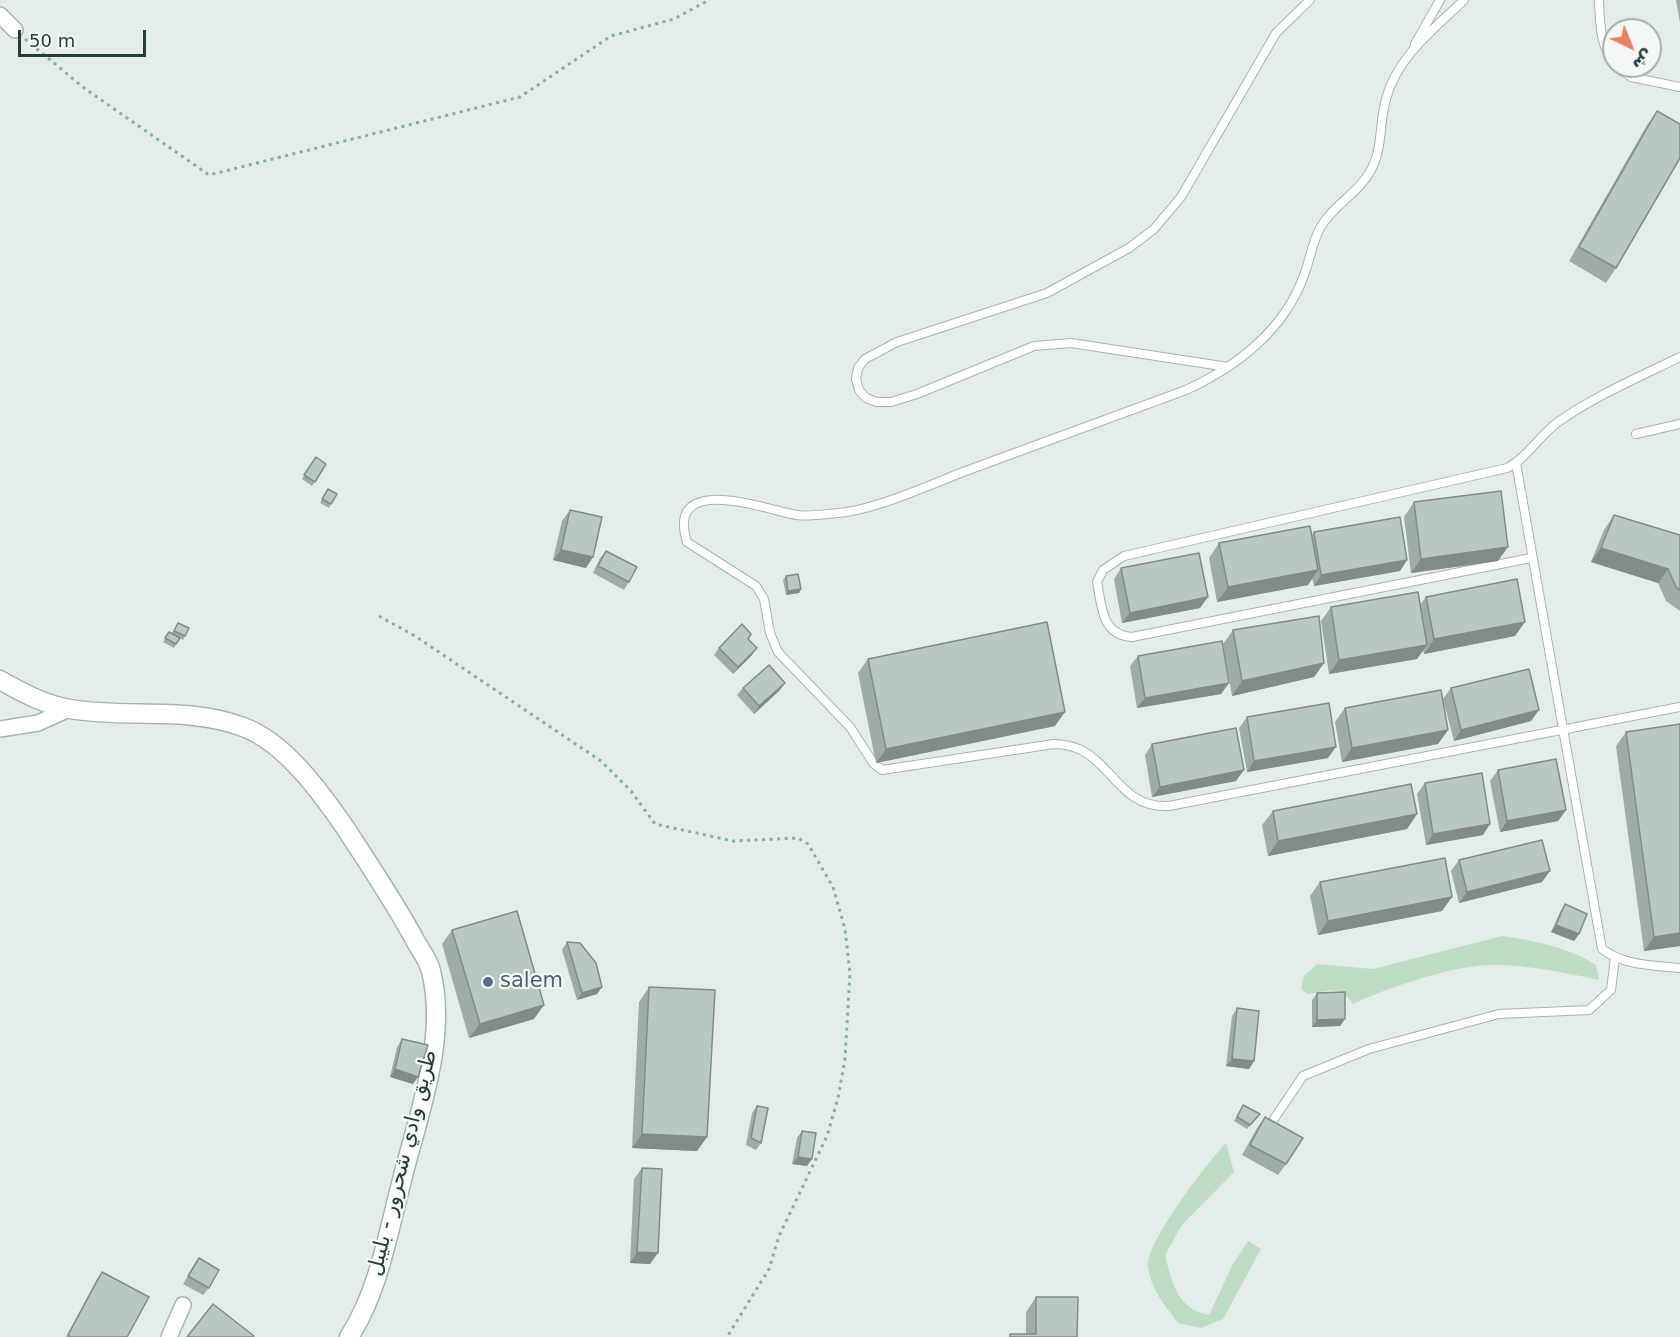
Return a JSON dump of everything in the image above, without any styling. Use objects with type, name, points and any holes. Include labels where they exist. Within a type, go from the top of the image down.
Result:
[{"type":"street","points":[[0,15],[15,30]]},
{"type":"street","name":"طريق وادي شحرور - بليبل","points":[[0,680],[29,696],[69,709],[208,718],[245,727],[257,734],[298,767],[324,797],[408,926],[431,969],[436,1007],[431,1064],[385,1247],[372,1287],[349,1337]]},
{"type":"street","points":[[0,729],[38,723],[69,709]]},
{"type":"street","points":[[169,1337],[183,1305]]},
{"type":"lane","points":[[1228,367],[1071,343],[1034,346],[917,394],[891,402],[877,402],[866,398],[858,390],[856,379],[858,368],[865,359],[897,342],[1047,293],[1129,248],[1154,229],[1181,197],[1276,33],[1310,0]]},
{"type":"lane","points":[[1440,0],[1412,51],[1396,73],[1385,99],[1379,149],[1371,170],[1359,188],[1330,214],[1321,226],[1304,277],[1273,327],[1253,348],[1228,367],[1186,390],[901,495],[841,513],[798,515],[739,500],[717,499],[700,503],[687,512],[683,527],[687,542],[756,586],[764,599],[770,633],[778,652],[850,727],[874,764],[882,770],[1054,744],[1070,744],[1085,750],[1125,791],[1139,801],[1155,807],[1169,806],[1680,707]]},
{"type":"lane","points":[[1412,51],[1464,0]]},
{"type":"lane","points":[[1599,0],[1602,40]]},
{"type":"lane","points":[[1636,78],[1680,87]]},
{"type":"lane","points":[[1531,558],[1132,638],[1114,633],[1108,627],[1097,582],[1103,570],[1124,556],[1499,470],[1516,463],[1539,439],[1575,410],[1680,357]]},
{"type":"lane","points":[[1636,434],[1680,424]]},
{"type":"lane","points":[[1516,463],[1561,730],[1602,949],[1615,958],[1628,962],[1680,968]]},
{"type":"lane","points":[[1274,1119],[1303,1076],[1369,1049],[1499,1014],[1589,1010],[1611,990],[1615,958]]},
{"type":"path","points":[[15,30],[84,88],[210,175],[520,97],[611,36],[674,20],[709,0]]},
{"type":"path","points":[[378,616],[443,655],[601,761],[632,791],[655,824],[733,841],[798,838],[808,844],[814,852],[833,887],[845,929],[850,973],[845,1059],[838,1098],[827,1136],[779,1236],[769,1269],[727,1337]]},
{"type":"green space","points":[[1502,936],[1539,943],[1574,954],[1596,965],[1599,980],[1538,969],[1491,965],[1462,968],[1430,976],[1397,986],[1353,1004],[1348,997],[1337,991],[1307,994],[1301,989],[1304,976],[1317,964],[1373,969]]},
{"type":"green space","points":[[1226,1143],[1234,1172],[1182,1225],[1165,1255],[1170,1275],[1183,1301],[1198,1312],[1209,1315],[1233,1264],[1248,1241],[1261,1249],[1223,1319],[1201,1328],[1178,1323],[1155,1290],[1148,1267],[1156,1240],[1167,1222],[1193,1184]]},
{"type":"building","points":[[1657,111],[1680,124],[1680,158],[1616,268],[1579,247]]},
{"type":"building","points":[[316,457],[326,464],[315,482],[304,475]]},
{"type":"building","points":[[328,489],[337,494],[331,504],[322,499]]},
{"type":"building","points":[[1501,491],[1508,547],[1421,559],[1414,502]]},
{"type":"building","points":[[570,510],[602,517],[593,557],[561,550]]},
{"type":"building","points":[[1614,515],[1680,535],[1680,590],[1676,587],[1668,569],[1601,548]]},
{"type":"building","points":[[1400,517],[1407,560],[1321,575],[1314,532]]},
{"type":"building","points":[[1310,526],[1318,570],[1228,587],[1219,543]]},
{"type":"building","points":[[606,551],[637,567],[629,582],[598,566]]},
{"type":"building","points":[[1199,553],[1208,597],[1130,613],[1121,568]]},
{"type":"building","points":[[798,574],[801,589],[788,591],[786,576]]},
{"type":"building","points":[[1517,579],[1525,622],[1434,639],[1426,597]]},
{"type":"building","points":[[1418,592],[1427,645],[1339,660],[1331,607]]},
{"type":"building","points":[[1319,616],[1324,663],[1242,681],[1233,630]]},
{"type":"building","points":[[1047,622],[1065,712],[886,749],[868,659]]},
{"type":"building","points":[[178,623],[189,628],[185,636],[174,631]]},
{"type":"building","points":[[742,624],[751,634],[748,639],[757,648],[738,667],[719,648]]},
{"type":"building","points":[[169,632],[180,638],[176,644],[165,638]]},
{"type":"building","points":[[1222,641],[1229,683],[1145,698],[1138,656]]},
{"type":"building","points":[[769,665],[785,683],[759,706],[743,688]]},
{"type":"building","points":[[1529,669],[1539,710],[1461,730],[1451,688]]},
{"type":"building","points":[[1441,690],[1448,730],[1352,748],[1345,708]]},
{"type":"building","points":[[1329,703],[1336,747],[1254,761],[1247,717]]},
{"type":"building","points":[[1680,724],[1680,933],[1654,937],[1626,732]]},
{"type":"building","points":[[1236,728],[1244,770],[1160,787],[1152,744]]},
{"type":"building","points":[[1556,759],[1566,810],[1507,821],[1498,770]]},
{"type":"building","points":[[1482,773],[1490,824],[1433,834],[1425,783]]},
{"type":"building","points":[[1411,784],[1417,814],[1278,841],[1273,811]]},
{"type":"building","points":[[1542,840],[1550,871],[1467,892],[1459,860]]},
{"type":"building","points":[[1445,858],[1452,897],[1328,921],[1320,882]]},
{"type":"building","points":[[1565,904],[1587,914],[1579,934],[1556,925]]},
{"type":"building","name":"salem","points":[[517,911],[544,1005],[480,1024],[452,930]]},
{"type":"building","points":[[567,942],[580,943],[596,963],[602,987],[582,993]]},
{"type":"building","points":[[649,987],[715,990],[707,1137],[642,1134]]},
{"type":"building","points":[[1345,992],[1345,1019],[1317,1020],[1317,993]]},
{"type":"building","points":[[1237,1008],[1259,1011],[1254,1061],[1232,1059]]},
{"type":"building","points":[[402,1039],[428,1045],[418,1077],[395,1069]]},
{"type":"building","points":[[1243,1105],[1260,1114],[1250,1125],[1237,1117]]},
{"type":"building","points":[[757,1106],[768,1108],[761,1143],[751,1138]]},
{"type":"building","points":[[1265,1117],[1303,1138],[1286,1164],[1250,1145]]},
{"type":"building","points":[[802,1131],[816,1133],[812,1159],[798,1157]]},
{"type":"building","points":[[642,1168],[662,1169],[658,1253],[637,1252]]},
{"type":"building","points":[[199,1258],[219,1270],[209,1288],[188,1276]]},
{"type":"building","points":[[102,1272],[149,1297],[127,1337],[71,1337],[68,1335]]},
{"type":"building","points":[[1036,1297],[1078,1297],[1077,1337],[1010,1337],[1010,1334],[1036,1334]]},
{"type":"building","points":[[213,1304],[254,1336],[187,1337]]},
{"type":"place","name":"salem","points":[[488,982]]}]
